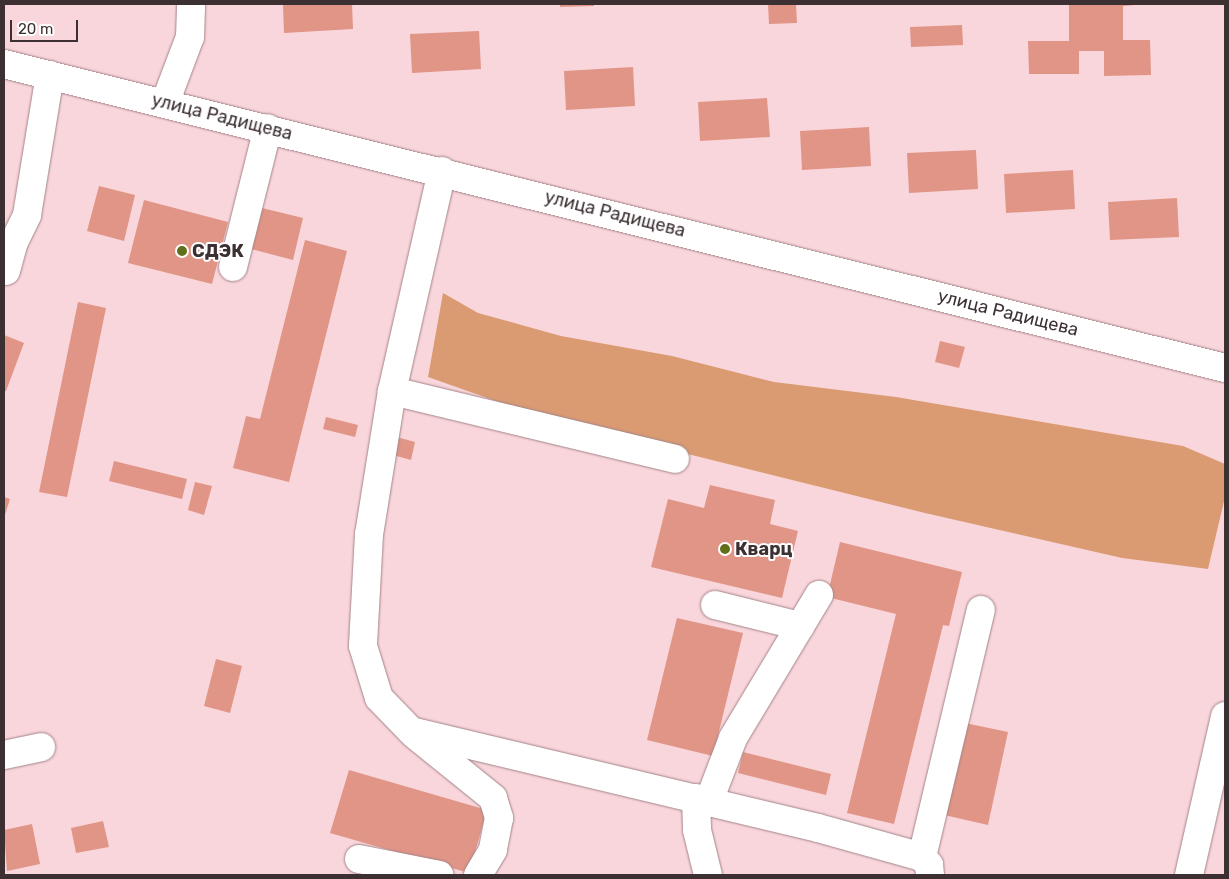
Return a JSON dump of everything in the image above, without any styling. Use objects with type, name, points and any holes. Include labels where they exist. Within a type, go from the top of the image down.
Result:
[{"type":"main road","points":[[165,103],[190,37],[191,4]]},
{"type":"main road","name":"улица Радищева","points":[[4,64],[442,171],[1225,368]]},
{"type":"main road","points":[[6,271],[14,242],[27,215],[50,75]]},
{"type":"main road","points":[[233,267],[268,128]]},
{"type":"main road","points":[[442,171],[392,390],[369,534],[362,646],[380,698],[411,731],[493,798],[499,818],[493,850],[478,875]]},
{"type":"main road","points":[[392,390],[675,459]]},
{"type":"main road","points":[[708,875],[697,830],[703,799],[733,738],[819,595]]},
{"type":"main road","points":[[715,605],[800,626]]},
{"type":"main road","points":[[411,731],[703,799],[926,866],[981,610]]},
{"type":"main road","points":[[1189,875],[1225,716]]},
{"type":"main road","points":[[4,755],[40,747]]},
{"type":"main road","points":[[359,859],[439,875]]},
{"type":"shaded area","points":[[443,293],[478,313],[561,336],[672,356],[774,382],[896,397],[1183,446],[1225,464],[1225,497],[1208,569],[1122,558],[925,513],[547,419],[428,377]]},
{"type":"building","points":[[283,4],[352,4],[353,29],[284,33]]},
{"type":"building","points":[[560,4],[594,4],[594,6],[560,7]]},
{"type":"building","points":[[768,4],[796,4],[797,23],[769,24]]},
{"type":"building","points":[[1069,4],[1147,4],[1123,6],[1123,40],[1150,40],[1151,75],[1104,76],[1104,51],[1079,51],[1079,74],[1029,74],[1028,41],[1069,41]]},
{"type":"building","points":[[962,25],[963,45],[911,47],[910,27]]},
{"type":"building","points":[[479,31],[481,69],[412,73],[410,34]]},
{"type":"building","points":[[633,67],[635,106],[566,110],[564,71]]},
{"type":"building","points":[[767,98],[770,137],[700,141],[698,102]]},
{"type":"building","points":[[869,127],[871,166],[802,170],[800,131]]},
{"type":"building","points":[[976,150],[978,189],[909,193],[907,153]]},
{"type":"building","points":[[1073,170],[1075,209],[1006,213],[1004,174]]},
{"type":"building","points":[[99,186],[135,195],[124,241],[87,231]]},
{"type":"building","points":[[1177,198],[1179,237],[1110,240],[1108,202]]},
{"type":"building","points":[[144,200],[228,222],[212,284],[128,263]]},
{"type":"building","points":[[262,208],[303,218],[293,260],[251,249]]},
{"type":"building","points":[[305,240],[347,251],[289,482],[233,468],[246,416],[260,419]]},
{"type":"building","points":[[78,302],[106,308],[67,497],[39,492]]},
{"type":"building","points":[[4,335],[24,343],[6,391],[4,391]]},
{"type":"building","points":[[940,341],[965,347],[959,368],[935,362]]},
{"type":"building","points":[[326,417],[358,425],[355,437],[323,429]]},
{"type":"building","points":[[393,436],[415,442],[411,460],[389,454]]},
{"type":"building","points":[[114,461],[187,479],[182,499],[109,481]]},
{"type":"building","points":[[195,482],[212,486],[204,515],[188,510]]},
{"type":"building","name":"Кварц","points":[[710,485],[775,500],[770,524],[798,531],[782,598],[651,567],[668,499],[704,508]]},
{"type":"building","points":[[4,497],[10,499],[4,518]]},
{"type":"building","points":[[840,542],[962,572],[949,626],[943,625],[894,824],[847,813],[896,614],[827,597]]},
{"type":"building","points":[[677,618],[743,633],[713,756],[647,740]]},
{"type":"building","points":[[216,659],[242,666],[230,713],[204,706]]},
{"type":"building","points":[[965,723],[1008,732],[988,825],[944,815]]},
{"type":"building","points":[[743,752],[831,774],[826,795],[738,773]]},
{"type":"building","points":[[349,770],[487,810],[469,873],[330,833]]},
{"type":"building","points":[[103,821],[109,847],[76,853],[71,828]]},
{"type":"building","points":[[32,824],[40,864],[7,871],[4,830]]},
{"type":"place","name":"СДЭК","points":[[182,251]]},
{"type":"place","name":"Кварц","points":[[725,549]]}]
